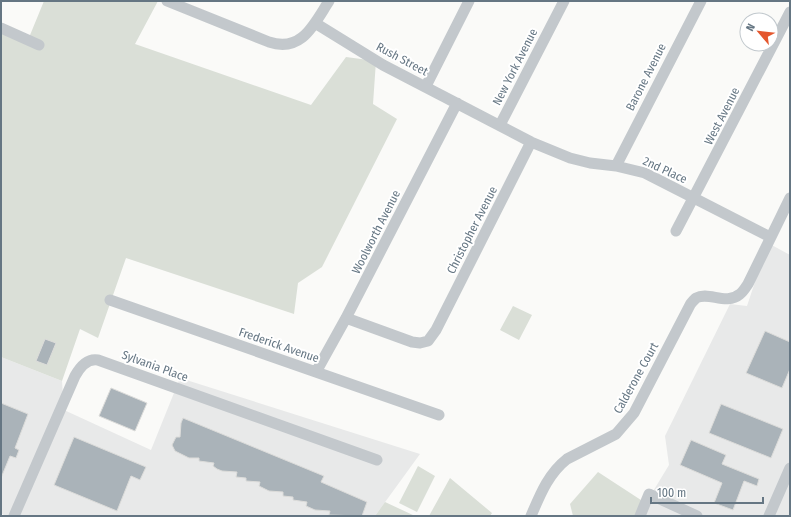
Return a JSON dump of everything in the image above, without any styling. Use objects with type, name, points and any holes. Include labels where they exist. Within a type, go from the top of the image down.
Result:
[{"type":"street","points":[[167,1],[269,42],[280,44],[294,42],[307,34],[329,1]]},
{"type":"street","points":[[426,86],[470,1]]},
{"type":"street","name":"New York Avenue","points":[[479,115],[500,125],[564,1]]},
{"type":"street","name":"Barone Avenue","points":[[616,166],[701,1]]},
{"type":"street","name":"West Avenue","points":[[676,231],[790,12]]},
{"type":"street","name":"Rush Street","points":[[315,23],[383,64],[479,115]]},
{"type":"street","points":[[1,28],[40,45]]},
{"type":"street","name":"Woolworth Avenue","points":[[316,372],[346,318],[457,103]]},
{"type":"street","name":"2nd Place","points":[[500,125],[531,142],[570,158],[645,173],[770,237]]},
{"type":"street","name":"Christopher Avenue","points":[[346,318],[412,342],[420,343],[428,341],[436,330],[531,142]]},
{"type":"street","points":[[770,237],[790,198]]},
{"type":"street","name":"Calderone Court","points":[[531,516],[542,490],[561,463],[616,434],[634,413],[695,298],[701,296],[724,300],[732,299],[740,294],[748,284],[770,237]]},
{"type":"street","name":"Frederick Avenue","points":[[110,300],[439,415]]},
{"type":"street","name":"Sylvania Place","points":[[14,516],[79,368],[86,362],[93,359],[105,362],[376,460]]},
{"type":"street","points":[[769,516],[790,468]]},
{"type":"street","points":[[640,516],[649,494],[697,516]]},
{"type":"shaded area","points":[[44,1],[158,1],[135,44],[311,105],[346,57],[376,61],[373,104],[397,119],[322,267],[298,283],[294,314],[126,258],[98,338],[80,329],[62,381],[1,357],[1,28],[28,40]]},
{"type":"shaded area","points":[[768,243],[790,255],[790,516],[638,516],[669,465],[665,436],[730,304],[747,306]]},
{"type":"shaded area","points":[[513,306],[532,315],[519,340],[500,330]]},
{"type":"shaded area","points":[[1,357],[62,381],[64,410],[151,450],[180,378],[420,454],[375,516],[5,516],[1,513]]},
{"type":"shaded area","points":[[418,466],[435,476],[417,512],[399,503]]},
{"type":"shaded area","points":[[598,472],[644,502],[638,516],[573,516],[570,504]]},
{"type":"shaded area","points":[[450,478],[492,513],[490,516],[429,516]]},
{"type":"shaded area","points":[[385,502],[415,516],[375,516]]},
{"type":"building","points":[[765,331],[790,342],[790,369],[782,388],[746,373]]},
{"type":"building","points":[[45,339],[56,343],[47,365],[36,361]]},
{"type":"building","points":[[111,388],[147,403],[135,431],[99,416]]},
{"type":"building","points":[[1,403],[28,414],[15,448],[19,450],[16,458],[10,456],[1,478]]},
{"type":"building","points":[[721,404],[783,429],[771,458],[709,433]]},
{"type":"building","points":[[183,418],[324,476],[321,482],[367,502],[362,516],[329,515],[330,511],[315,510],[306,506],[307,502],[293,500],[293,497],[283,496],[283,492],[269,491],[259,486],[260,482],[246,481],[246,478],[236,477],[237,472],[222,471],[213,466],[214,463],[199,461],[199,458],[189,458],[175,451],[172,445],[176,437],[180,437]]},
{"type":"building","points":[[74,437],[146,467],[140,480],[131,476],[117,511],[54,485]]},
{"type":"building","points":[[691,440],[726,455],[722,464],[759,479],[757,486],[744,481],[733,510],[714,503],[722,483],[680,465]]}]
